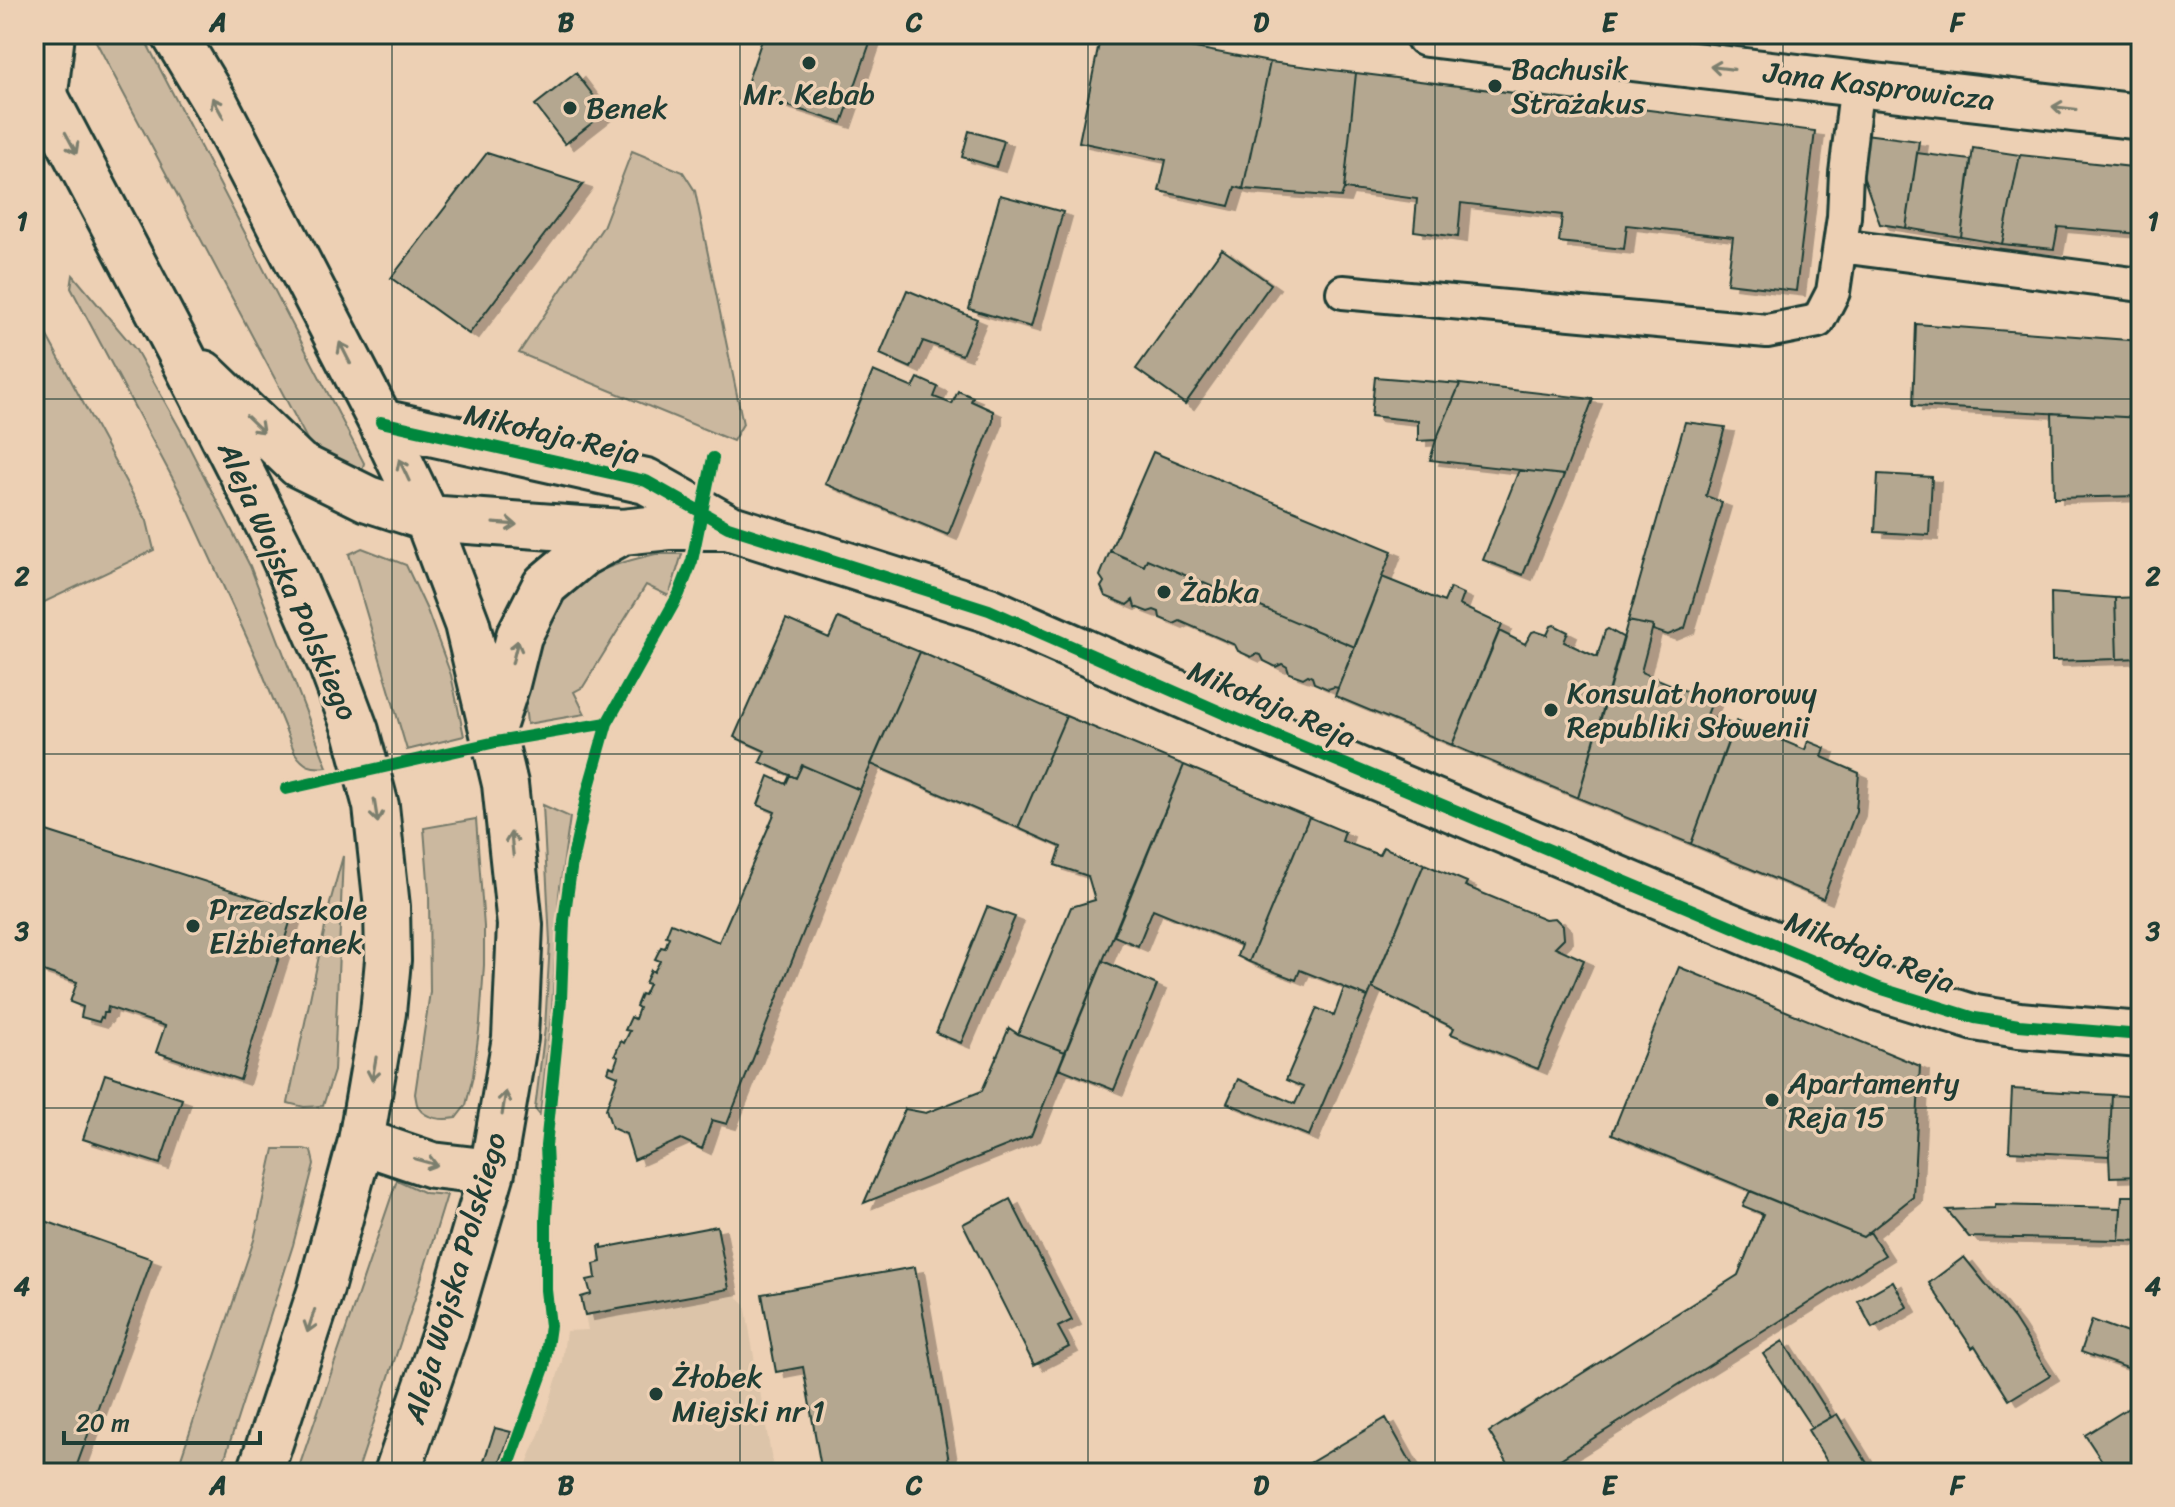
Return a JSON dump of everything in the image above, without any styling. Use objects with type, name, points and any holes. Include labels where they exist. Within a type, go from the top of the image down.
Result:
[{"type":"street","name":"Aleja Wojska Polskiego","points":[[52,34],[39,84],[279,546],[327,654],[356,731],[376,806],[387,907],[388,960],[383,1013],[361,1141],[320,1292],[260,1473]]},
{"type":"street","name":"Aleja Wojska Polskiego","points":[[174,34],[216,104],[381,422],[427,518],[467,624],[505,784],[520,925],[515,1038],[492,1172],[446,1330],[397,1473]]},
{"type":"street","name":"Jana Kasprowicza","points":[[1427,34],[2141,117]]},
{"type":"street","name":"Aleja Wojska Polskiego","points":[[179,350],[299,465],[368,499],[427,518]]},
{"type":"street","name":"Mikołaja Reja","points":[[381,422],[646,481],[728,527],[989,610],[1223,713],[1879,988],[1975,1018],[2141,1035]]},
{"type":"street","name":"Mikołaja Reja","points":[[427,518],[622,532],[669,527],[728,527]]},
{"type":"street","points":[[493,727],[519,636],[545,585],[582,554],[622,532]]},
{"type":"street","points":[[361,1141],[432,1165],[492,1172]]},
{"type":"lane","points":[[1343,292],[1767,331],[1818,321],[1833,292],[1857,83]]},
{"type":"lane","points":[[1840,246],[2141,285]]},
{"type":"shaded area","points":[[92,34],[142,34],[364,463],[361,474],[322,455],[309,443]]},
{"type":"shaded area","points":[[632,151],[683,172],[695,191],[743,424],[733,441],[519,353],[603,227]]},
{"type":"shaded area","points":[[73,275],[136,350],[180,429],[250,566],[327,767],[308,766],[295,753],[258,662],[181,494],[71,288]]},
{"type":"shaded area","points":[[34,312],[147,521],[154,550],[34,607]]},
{"type":"shaded area","points":[[362,548],[406,565],[451,675],[464,736],[407,750],[349,554]]},
{"type":"shaded area","points":[[656,554],[682,554],[669,596],[646,585],[583,687],[574,692],[585,714],[527,724],[524,692],[530,662],[563,600],[581,581],[599,571]]},
{"type":"shaded area","points":[[543,805],[570,817],[559,894],[552,1007],[540,1115],[535,1109],[545,1028],[550,942]]},
{"type":"shaded area","points":[[476,819],[484,927],[480,1023],[466,1105],[456,1118],[441,1119],[421,1111],[415,1094],[430,992],[429,893],[424,828]]},
{"type":"shaded area","points":[[343,856],[334,1071],[323,1106],[304,1107],[288,1103]]},
{"type":"shaded area","points":[[274,1149],[311,1151],[314,1164],[293,1245],[220,1473],[176,1473],[254,1240]]},
{"type":"shaded area","points":[[397,1180],[425,1193],[447,1195],[357,1473],[297,1473]]},
{"type":"shaded area","name":"Żłobek Miejski nr 1","points":[[729,1289],[745,1304],[774,1473],[523,1473],[542,1427],[562,1361],[566,1331],[588,1330],[585,1315]]},
{"type":"building","name":"Mr. Kebab","points":[[764,34],[873,34],[842,123],[744,92]]},
{"type":"building","points":[[1101,34],[1121,34],[1270,62],[1243,189],[1235,187],[1229,206],[1159,191],[1166,160],[1079,142]]},
{"type":"building","points":[[1270,62],[1356,73],[1341,197],[1243,189]]},
{"type":"building","name":"Benek","points":[[576,73],[606,112],[565,144],[535,105]]},
{"type":"building","points":[[1356,73],[1815,131],[1796,291],[1727,283],[1733,237],[1627,225],[1624,249],[1559,242],[1562,215],[1461,203],[1458,237],[1414,231],[1417,199],[1344,189]]},
{"type":"building","points":[[969,131],[1004,141],[996,167],[962,157]]},
{"type":"building","points":[[1865,134],[1919,141],[1906,228],[1880,224],[1862,173]]},
{"type":"building","points":[[1973,148],[2020,155],[2002,244],[1961,237]]},
{"type":"building","points":[[487,153],[583,184],[469,334],[391,278]]},
{"type":"building","points":[[1917,153],[1971,160],[1961,237],[1906,228]]},
{"type":"building","points":[[2020,155],[2141,168],[2141,234],[2058,227],[2054,249],[2002,244]]},
{"type":"building","points":[[1000,195],[1063,212],[1031,327],[969,309]]},
{"type":"building","points":[[1222,249],[1271,284],[1185,404],[1136,369]]},
{"type":"building","points":[[907,290],[977,319],[962,355],[923,341],[911,368],[880,354]]},
{"type":"building","points":[[1916,324],[2141,341],[2141,418],[1913,406]]},
{"type":"building","points":[[873,371],[913,388],[918,378],[938,387],[934,397],[952,404],[958,391],[993,411],[993,421],[948,535],[825,484]]},
{"type":"building","points":[[1375,377],[1460,384],[1436,440],[1418,441],[1418,421],[1371,416]]},
{"type":"building","points":[[1460,384],[1593,399],[1564,475],[1430,460]]},
{"type":"building","points":[[2052,413],[2141,418],[2141,496],[2054,498]]},
{"type":"building","points":[[1685,422],[1725,427],[1706,496],[1722,502],[1685,628],[1668,635],[1653,630],[1653,626],[1628,621]]},
{"type":"building","points":[[1153,452],[1392,551],[1355,647],[1147,559],[1144,566],[1110,551]]},
{"type":"building","points":[[1519,470],[1564,475],[1523,575],[1483,560]]},
{"type":"building","points":[[1878,474],[1932,477],[1929,535],[1875,532]]},
{"type":"building","points":[[1110,551],[1144,566],[1147,559],[1355,647],[1338,688],[1328,689],[1314,683],[1308,675],[1303,678],[1289,673],[1282,664],[1276,667],[1264,661],[1261,655],[1251,657],[1238,651],[1235,645],[1180,621],[1174,624],[1160,618],[1159,612],[1135,607],[1133,600],[1127,605],[1105,596],[1101,587],[1104,582],[1100,576]]},
{"type":"building","points":[[1382,577],[1444,602],[1450,588],[1463,594],[1459,605],[1502,625],[1452,745],[1335,696]]},
{"type":"building","points":[[2051,593],[2115,598],[2117,659],[2052,661]]},
{"type":"building","points":[[2141,597],[2141,658],[2117,659],[2115,598]]},
{"type":"building","points":[[838,618],[920,652],[860,790],[802,765],[796,778],[760,762],[765,751],[734,737],[786,619],[829,638]]},
{"type":"building","points":[[1628,621],[1653,626],[1641,672],[1712,702],[1707,715],[1734,725],[1691,844],[1578,798]]},
{"type":"building","points":[[1554,625],[1568,632],[1564,642],[1597,657],[1605,631],[1608,629],[1624,638],[1578,798],[1452,745],[1499,631],[1525,644],[1532,632],[1547,635]]},
{"type":"building","points":[[920,652],[1066,716],[1018,828],[871,764]]},
{"type":"building","points":[[1066,716],[1184,765],[1065,1052],[1018,1034],[1071,907],[1095,900],[1088,876],[1055,865],[1061,847],[1018,828]]},
{"type":"building","points":[[1736,721],[1805,750],[1808,741],[1825,748],[1822,757],[1859,773],[1856,811],[1823,899],[1691,844]]},
{"type":"building","points":[[802,765],[860,790],[727,1124],[712,1120],[702,1149],[681,1139],[634,1160],[626,1134],[612,1128],[606,1109],[618,1076],[608,1072],[610,1066],[614,1068],[621,1041],[624,1043],[630,1031],[625,1030],[631,1017],[635,1019],[639,1008],[636,1006],[649,984],[645,983],[651,970],[654,972],[660,961],[655,959],[661,947],[665,948],[671,923],[719,942],[775,812],[758,805],[769,776],[786,784],[790,775],[796,778]]},
{"type":"building","points":[[1184,765],[1309,817],[1249,962],[1237,956],[1241,945],[1153,909],[1138,946],[1114,936]]},
{"type":"building","points":[[1309,817],[1345,832],[1342,841],[1379,855],[1383,847],[1424,864],[1368,997],[1300,970],[1296,980],[1249,962]]},
{"type":"building","points":[[34,827],[294,910],[240,1080],[156,1052],[165,1026],[108,1007],[99,1022],[81,1017],[83,1007],[70,1002],[77,982],[34,968]]},
{"type":"building","points":[[1424,864],[1467,882],[1465,886],[1545,919],[1555,918],[1563,926],[1564,938],[1555,947],[1584,960],[1538,1069],[1451,1034],[1454,1028],[1372,988]]},
{"type":"building","points":[[987,907],[1015,917],[961,1043],[936,1033]]},
{"type":"building","points":[[1103,961],[1157,985],[1114,1090],[1059,1068]]},
{"type":"building","name":"Apartamenty Reja 15","points":[[1679,967],[1920,1066],[1913,1197],[1863,1237],[1612,1134]]},
{"type":"building","points":[[1344,988],[1368,997],[1309,1136],[1227,1103],[1238,1079],[1295,1104],[1303,1087],[1286,1080],[1317,1008],[1334,1016]]},
{"type":"building","points":[[1009,1028],[1065,1052],[1031,1136],[864,1203],[905,1109],[926,1113],[982,1091]]},
{"type":"building","points":[[105,1074],[182,1099],[160,1164],[83,1139]]},
{"type":"building","points":[[2012,1089],[2112,1095],[2109,1156],[2009,1151]]},
{"type":"building","points":[[2112,1095],[2141,1097],[2141,1176],[2110,1177]]},
{"type":"building","points":[[1750,1191],[1863,1237],[1870,1232],[1885,1255],[1538,1473],[1514,1473],[1489,1432],[1738,1275],[1763,1214],[1743,1206]]},
{"type":"building","points":[[2122,1196],[2141,1196],[2141,1241],[2119,1240]]},
{"type":"building","points":[[1010,1199],[1072,1320],[1058,1327],[1069,1347],[1034,1365],[963,1224]]},
{"type":"building","points":[[1995,1205],[2121,1208],[2119,1240],[1969,1237],[1947,1210],[1995,1208]]},
{"type":"building","points":[[34,1217],[152,1259],[74,1473],[34,1473]]},
{"type":"building","points":[[717,1226],[729,1289],[585,1315],[581,1297],[591,1294],[587,1280],[596,1278],[594,1264],[601,1262],[599,1246],[602,1245],[602,1248]]},
{"type":"building","points":[[1964,1257],[2014,1319],[2050,1375],[2009,1400],[1975,1346],[1972,1348],[1929,1283]]},
{"type":"building","points":[[915,1267],[951,1473],[822,1473],[803,1367],[776,1372],[762,1294]]},
{"type":"building","points":[[1893,1281],[1907,1307],[1872,1328],[1858,1301]]},
{"type":"building","points":[[2092,1320],[2141,1338],[2141,1357],[2136,1371],[2081,1352]]},
{"type":"building","points":[[1783,1341],[1831,1417],[1812,1428],[1763,1354]]},
{"type":"building","points":[[2138,1402],[2141,1406],[2141,1473],[2110,1473],[2085,1435]]},
{"type":"building","points":[[1837,1414],[1873,1473],[1834,1473],[1808,1430]]},
{"type":"building","points":[[1386,1418],[1417,1473],[1293,1473]]},
{"type":"building","points":[[495,1428],[511,1432],[496,1473],[480,1473]]},
{"type":"cycle path","points":[[381,422],[646,481],[728,527],[989,610],[1223,713],[1879,988],[1975,1018],[2019,1025],[2141,1035]]},
{"type":"cycle path","points":[[506,1473],[544,1368],[550,1326],[546,1290],[546,1146],[561,1000],[564,920],[572,862],[607,723],[679,594],[692,561],[713,458]]},
{"type":"cycle path","points":[[286,789],[496,742],[607,723]]},
{"type":"place","name":"Mr. Kebab","points":[[809,63]]},
{"type":"place","name":"Bachusik Strażakus","points":[[1495,86]]},
{"type":"place","name":"Benek","points":[[570,108]]},
{"type":"place","name":"Żabka","points":[[1164,592]]},
{"type":"place","name":"Konsulat honorowy Republiki Słowenii","points":[[1551,710]]},
{"type":"place","name":"Przedszkole Elżbietanek","points":[[193,926]]},
{"type":"place","name":"Apartamenty Reja 15","points":[[1772,1100]]},
{"type":"place","name":"Żłobek Miejski nr 1","points":[[656,1394]]}]
